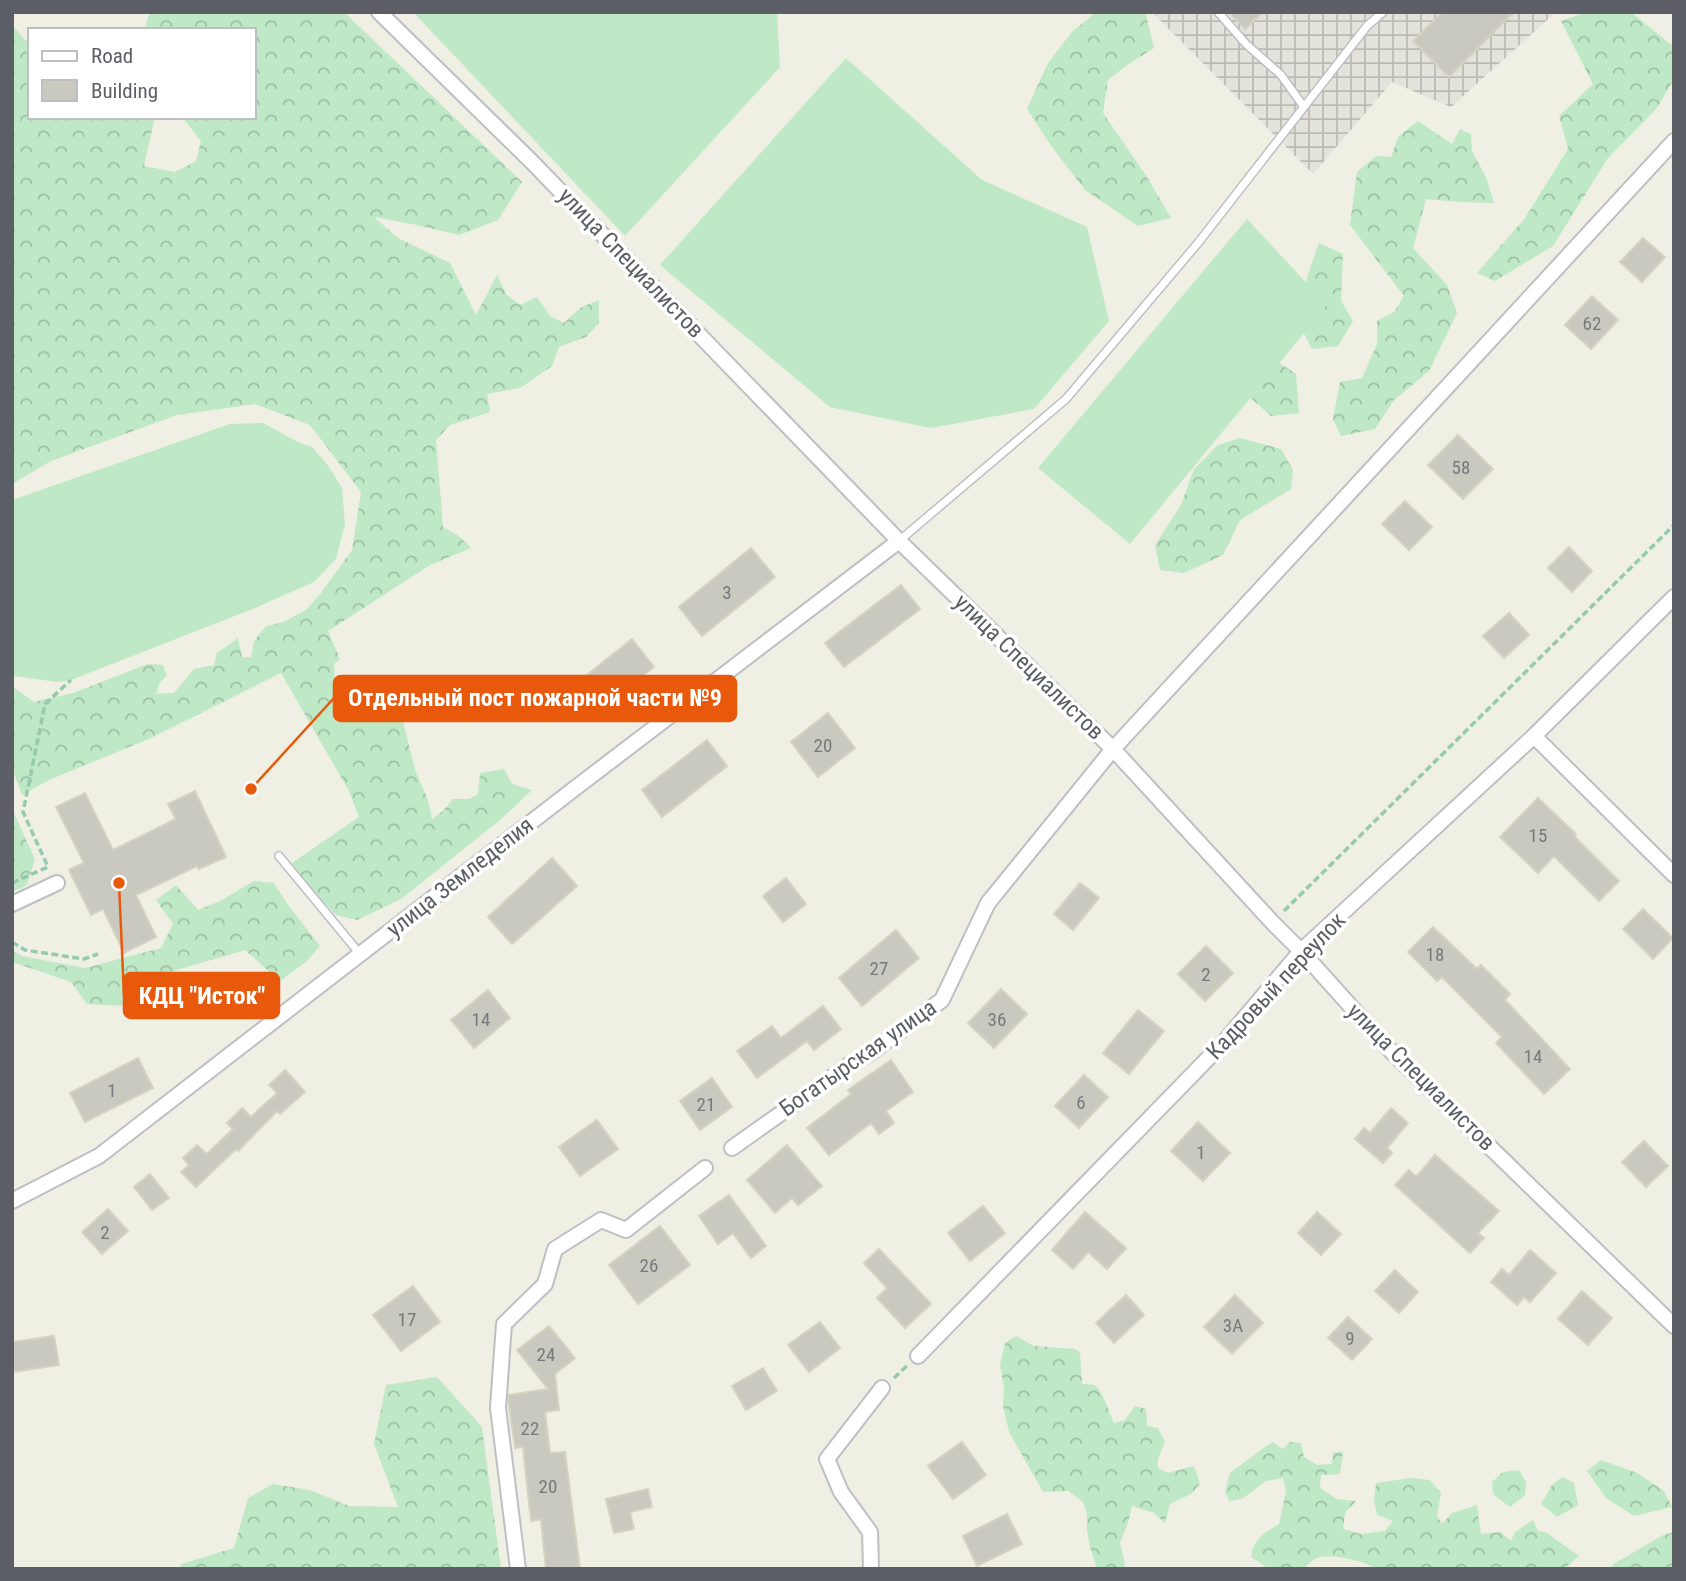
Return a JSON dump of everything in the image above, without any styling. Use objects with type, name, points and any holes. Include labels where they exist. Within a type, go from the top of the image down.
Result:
[{"type":"street","name":"улица Специалистов","points":[[379,12],[532,162],[899,541],[1113,749],[1389,1049],[1674,1326]]},
{"type":"street","name":"Богатырская улица","points":[[732,1148],[942,1000],[988,904],[1113,749],[1674,141]]},
{"type":"street","name":"улица Земледелия","points":[[12,1201],[99,1156],[899,541]]},
{"type":"street","name":"Кадровый переулок","points":[[918,1356],[1225,1041],[1301,951],[1534,736],[1674,597]]},
{"type":"street","points":[[1534,736],[1674,875]]},
{"type":"street","points":[[12,905],[57,883]]},
{"type":"street","points":[[518,1569],[498,1408],[503,1324],[545,1284],[555,1249],[601,1220],[626,1230],[705,1168]]},
{"type":"street","points":[[871,1569],[870,1532],[841,1492],[827,1459],[882,1388]]},
{"type":"lane","points":[[1218,12],[1246,44],[1281,75],[1304,107]]},
{"type":"lane","points":[[899,541],[1066,399],[1198,243],[1367,26],[1382,12]]},
{"type":"lane","points":[[279,856],[360,954]]},
{"type":"path","points":[[1272,922],[1674,525]]},
{"type":"path","points":[[12,883],[48,867],[23,812],[45,704],[71,680]]},
{"type":"path","points":[[12,942],[26,950],[84,960],[98,954]]},
{"type":"path","points":[[882,1388],[918,1356]]},
{"type":"shaded area","points":[[1152,12],[1556,12],[1451,107],[1392,82],[1313,174]]},
{"type":"green space","points":[[150,12],[344,12],[522,182],[498,220],[459,235],[374,217],[398,238],[450,263],[476,315],[497,275],[506,294],[520,305],[537,297],[550,316],[564,323],[580,308],[599,300],[599,323],[586,337],[559,347],[552,366],[520,388],[487,394],[490,412],[450,425],[436,440],[443,527],[459,536],[471,548],[430,565],[328,631],[340,659],[334,664],[339,705],[351,712],[402,717],[415,770],[428,800],[432,819],[453,799],[469,799],[478,794],[480,773],[504,769],[512,784],[532,790],[500,820],[401,899],[357,920],[336,915],[310,888],[292,863],[359,817],[349,791],[281,673],[151,738],[49,780],[22,795],[12,768],[12,686],[34,702],[73,693],[148,664],[163,665],[167,676],[160,682],[156,694],[174,693],[194,669],[214,665],[217,653],[238,638],[242,657],[251,657],[254,641],[266,626],[284,622],[307,609],[352,550],[361,492],[310,425],[255,404],[177,415],[51,461],[12,484],[12,25],[28,43],[28,119],[155,119],[144,166],[175,172],[196,161],[201,141],[184,119],[256,119],[256,28],[145,28]]},
{"type":"green space","points":[[413,12],[777,12],[780,67],[625,236]]},
{"type":"green space","points":[[1096,12],[1141,12],[1146,15],[1154,48],[1108,80],[1103,113],[1147,177],[1171,218],[1138,226],[1085,190],[1027,109],[1048,63],[1072,32]]},
{"type":"green space","points":[[1587,12],[1631,12],[1674,47],[1674,79],[1657,108],[1608,158],[1553,246],[1495,281],[1477,273],[1525,218],[1568,149],[1559,116],[1593,84],[1561,21]]},
{"type":"green space","points":[[846,58],[982,180],[1087,227],[1109,321],[1034,409],[931,428],[830,407],[660,265]]},
{"type":"green space","points":[[1418,121],[1452,144],[1460,129],[1471,134],[1472,151],[1486,177],[1494,203],[1426,199],[1413,248],[1447,285],[1457,313],[1429,371],[1394,400],[1375,429],[1341,436],[1333,419],[1340,382],[1362,378],[1377,344],[1377,321],[1394,312],[1404,296],[1350,225],[1357,172],[1376,156],[1391,157],[1398,137]]},
{"type":"green space","points":[[1247,219],[1327,305],[1130,544],[1038,468]]},
{"type":"green space","points":[[1319,243],[1343,254],[1341,301],[1353,321],[1338,346],[1312,349],[1295,316]]},
{"type":"green space","points":[[1259,349],[1296,374],[1299,413],[1271,416],[1245,393]]},
{"type":"green space","points":[[263,423],[312,447],[342,488],[345,524],[336,559],[314,582],[71,680],[58,682],[13,676],[12,500],[230,424]]},
{"type":"green space","points":[[1240,438],[1281,449],[1293,470],[1291,489],[1240,520],[1223,555],[1184,573],[1160,570],[1155,545],[1181,505],[1194,469],[1218,445]]},
{"type":"green space","points":[[12,809],[35,859],[27,885],[12,892]]},
{"type":"green space","points":[[254,881],[274,883],[320,946],[307,961],[280,981],[245,950],[160,975],[136,975],[128,984],[125,1006],[87,1004],[71,982],[12,962],[12,950],[22,956],[85,968],[161,948],[173,924],[156,900],[176,885],[198,910],[220,901]]},
{"type":"green space","points":[[1016,1336],[1034,1346],[1075,1349],[1080,1353],[1082,1384],[1097,1387],[1114,1423],[1125,1420],[1135,1406],[1146,1409],[1147,1426],[1158,1428],[1165,1442],[1158,1458],[1158,1468],[1168,1473],[1194,1466],[1200,1484],[1191,1494],[1170,1504],[1165,1523],[1154,1513],[1132,1506],[1120,1543],[1126,1569],[1097,1569],[1090,1547],[1087,1514],[1083,1502],[1068,1491],[1043,1492],[1009,1432],[1003,1406],[1004,1387],[1000,1365],[1005,1343]]},
{"type":"green space","points":[[437,1377],[482,1427],[501,1569],[180,1569],[181,1564],[234,1548],[248,1498],[273,1484],[310,1490],[349,1506],[398,1507],[374,1444],[386,1385]]},
{"type":"green space","points":[[1272,1442],[1283,1449],[1289,1442],[1301,1443],[1304,1457],[1317,1465],[1332,1464],[1333,1452],[1343,1452],[1340,1474],[1321,1475],[1320,1488],[1337,1499],[1356,1501],[1345,1513],[1343,1529],[1361,1534],[1385,1531],[1393,1521],[1377,1515],[1374,1501],[1376,1483],[1411,1478],[1430,1480],[1441,1493],[1437,1516],[1442,1524],[1452,1513],[1477,1505],[1481,1534],[1500,1532],[1511,1541],[1515,1532],[1533,1520],[1538,1531],[1547,1533],[1579,1556],[1564,1569],[1377,1569],[1356,1561],[1330,1556],[1316,1558],[1303,1569],[1269,1569],[1251,1557],[1257,1541],[1279,1524],[1286,1491],[1283,1478],[1266,1481],[1242,1499],[1229,1501],[1225,1491],[1230,1473]]},
{"type":"green space","points":[[1601,1460],[1637,1473],[1664,1491],[1672,1507],[1634,1516],[1606,1498],[1587,1471]]},
{"type":"green space","points":[[1519,1470],[1526,1482],[1525,1495],[1510,1507],[1493,1494],[1492,1482],[1503,1472]]},
{"type":"green space","points":[[1562,1477],[1574,1483],[1578,1505],[1557,1517],[1541,1504],[1552,1485]]},
{"type":"green space","points":[[1674,1532],[1674,1569],[1612,1569],[1612,1565],[1663,1535]]},
{"type":"building","points":[[1229,12],[1263,12],[1245,29]]},
{"type":"building","points":[[1443,12],[1514,12],[1449,77],[1413,41]]},
{"type":"building","points":[[1643,238],[1665,257],[1642,282],[1620,262]]},
{"type":"building","points":[[1592,296],[1618,320],[1591,349],[1565,325]]},
{"type":"building","points":[[1458,435],[1493,469],[1463,499],[1428,465]]},
{"type":"building","points":[[1405,501],[1432,527],[1409,550],[1382,524]]},
{"type":"building","points":[[1569,547],[1592,571],[1572,592],[1548,568]]},
{"type":"building","points":[[751,548],[775,577],[702,636],[679,607]]},
{"type":"building","points":[[901,585],[920,609],[844,667],[825,643]]},
{"type":"building","points":[[1509,613],[1529,635],[1504,658],[1483,636]]},
{"type":"building","points":[[632,639],[654,667],[587,719],[566,692]]},
{"type":"building","points":[[828,713],[855,748],[818,777],[791,742]]},
{"type":"building","points":[[707,740],[727,766],[662,817],[642,790]]},
{"type":"building","points":[[195,791],[226,857],[199,869],[197,866],[136,895],[156,937],[124,953],[103,909],[91,915],[69,870],[84,863],[56,807],[85,793],[113,850],[176,819],[168,804]]},
{"type":"building","points":[[1538,798],[1619,881],[1599,901],[1554,856],[1538,873],[1500,837]]},
{"type":"building","points":[[552,858],[577,886],[512,944],[488,917]]},
{"type":"building","points":[[786,878],[806,904],[783,922],[763,896]]},
{"type":"building","points":[[1080,883],[1099,898],[1073,930],[1054,914]]},
{"type":"building","points":[[1643,909],[1673,938],[1653,959],[1623,929]]},
{"type":"building","points":[[1433,927],[1477,969],[1481,965],[1510,994],[1505,1000],[1570,1069],[1544,1094],[1496,1043],[1502,1037],[1442,977],[1437,981],[1408,952]]},
{"type":"building","points":[[896,930],[919,958],[862,1006],[839,978]]},
{"type":"building","points":[[1206,946],[1233,973],[1205,1001],[1178,974]]},
{"type":"building","points":[[1001,989],[1027,1014],[994,1048],[968,1023]]},
{"type":"building","points":[[488,990],[510,1018],[474,1048],[451,1020]]},
{"type":"building","points":[[823,1006],[841,1029],[814,1050],[807,1041],[757,1078],[737,1051],[772,1026],[781,1038]]},
{"type":"building","points":[[1138,1010],[1164,1031],[1129,1074],[1103,1053]]},
{"type":"building","points":[[138,1058],[153,1088],[85,1122],[70,1093]]},
{"type":"building","points":[[891,1060],[913,1092],[886,1111],[894,1123],[879,1134],[871,1123],[829,1155],[807,1128],[851,1094],[848,1090]]},
{"type":"building","points":[[285,1070],[305,1092],[280,1114],[277,1111],[238,1151],[236,1149],[196,1187],[181,1172],[189,1165],[183,1158],[197,1145],[207,1154],[233,1129],[227,1123],[242,1108],[251,1117],[277,1093],[269,1085]]},
{"type":"building","points":[[1084,1075],[1108,1097],[1079,1128],[1055,1106]]},
{"type":"building","points":[[712,1078],[732,1107],[700,1130],[680,1101]]},
{"type":"building","points":[[1391,1108],[1408,1123],[1387,1148],[1392,1153],[1383,1163],[1355,1139],[1364,1128],[1370,1133]]},
{"type":"building","points":[[597,1120],[618,1149],[580,1176],[559,1147]]},
{"type":"building","points":[[1198,1122],[1230,1153],[1203,1181],[1171,1151]]},
{"type":"building","points":[[1644,1141],[1668,1166],[1646,1187],[1622,1162]]},
{"type":"building","points":[[787,1145],[822,1186],[798,1205],[792,1198],[775,1213],[747,1180]]},
{"type":"building","points":[[1435,1155],[1499,1211],[1478,1233],[1484,1238],[1470,1253],[1395,1185],[1409,1170],[1416,1177]]},
{"type":"building","points":[[150,1174],[169,1198],[152,1210],[134,1187]]},
{"type":"building","points":[[729,1195],[766,1246],[751,1258],[733,1233],[718,1244],[699,1216]]},
{"type":"building","points":[[983,1206],[1005,1233],[970,1261],[948,1233]]},
{"type":"building","points":[[108,1209],[128,1231],[102,1254],[82,1232]]},
{"type":"building","points":[[1085,1212],[1126,1248],[1107,1269],[1088,1252],[1073,1269],[1052,1250]]},
{"type":"building","points":[[1317,1212],[1341,1234],[1321,1255],[1298,1233]]},
{"type":"building","points":[[660,1226],[690,1265],[638,1304],[609,1265]]},
{"type":"building","points":[[879,1249],[931,1304],[905,1328],[877,1298],[887,1288],[864,1263]]},
{"type":"building","points":[[1530,1250],[1556,1273],[1530,1302],[1524,1297],[1517,1305],[1491,1282],[1502,1269],[1509,1275]]},
{"type":"building","points":[[1395,1270],[1418,1292],[1399,1313],[1375,1291]]},
{"type":"building","points":[[413,1286],[440,1322],[401,1351],[373,1315]]},
{"type":"building","points":[[1582,1291],[1612,1318],[1588,1345],[1558,1319]]},
{"type":"building","points":[[1126,1295],[1144,1315],[1114,1343],[1096,1323]]},
{"type":"building","points":[[1235,1295],[1263,1323],[1232,1354],[1204,1327]]},
{"type":"building","points":[[1348,1317],[1372,1339],[1352,1360],[1328,1338]]},
{"type":"building","points":[[820,1322],[840,1348],[809,1372],[788,1345]]},
{"type":"building","points":[[549,1326],[575,1358],[555,1374],[559,1410],[545,1412],[550,1453],[565,1452],[580,1569],[546,1569],[541,1519],[531,1521],[523,1447],[515,1448],[508,1398],[509,1395],[548,1389],[517,1350]]},
{"type":"building","points":[[54,1336],[59,1365],[12,1372],[12,1342]]},
{"type":"building","points":[[763,1368],[777,1391],[746,1410],[732,1386]]},
{"type":"building","points":[[962,1442],[986,1475],[953,1499],[928,1466]]},
{"type":"building","points":[[648,1489],[652,1507],[630,1512],[634,1529],[614,1533],[606,1499]]},
{"type":"building","points":[[1007,1514],[1022,1544],[977,1566],[963,1536]]},
{"type":"place","name":"Отдельный пост пожарной части №9","points":[[251,789]]},
{"type":"place","name":"КДЦ \"Исток\"","points":[[119,883]]}]
